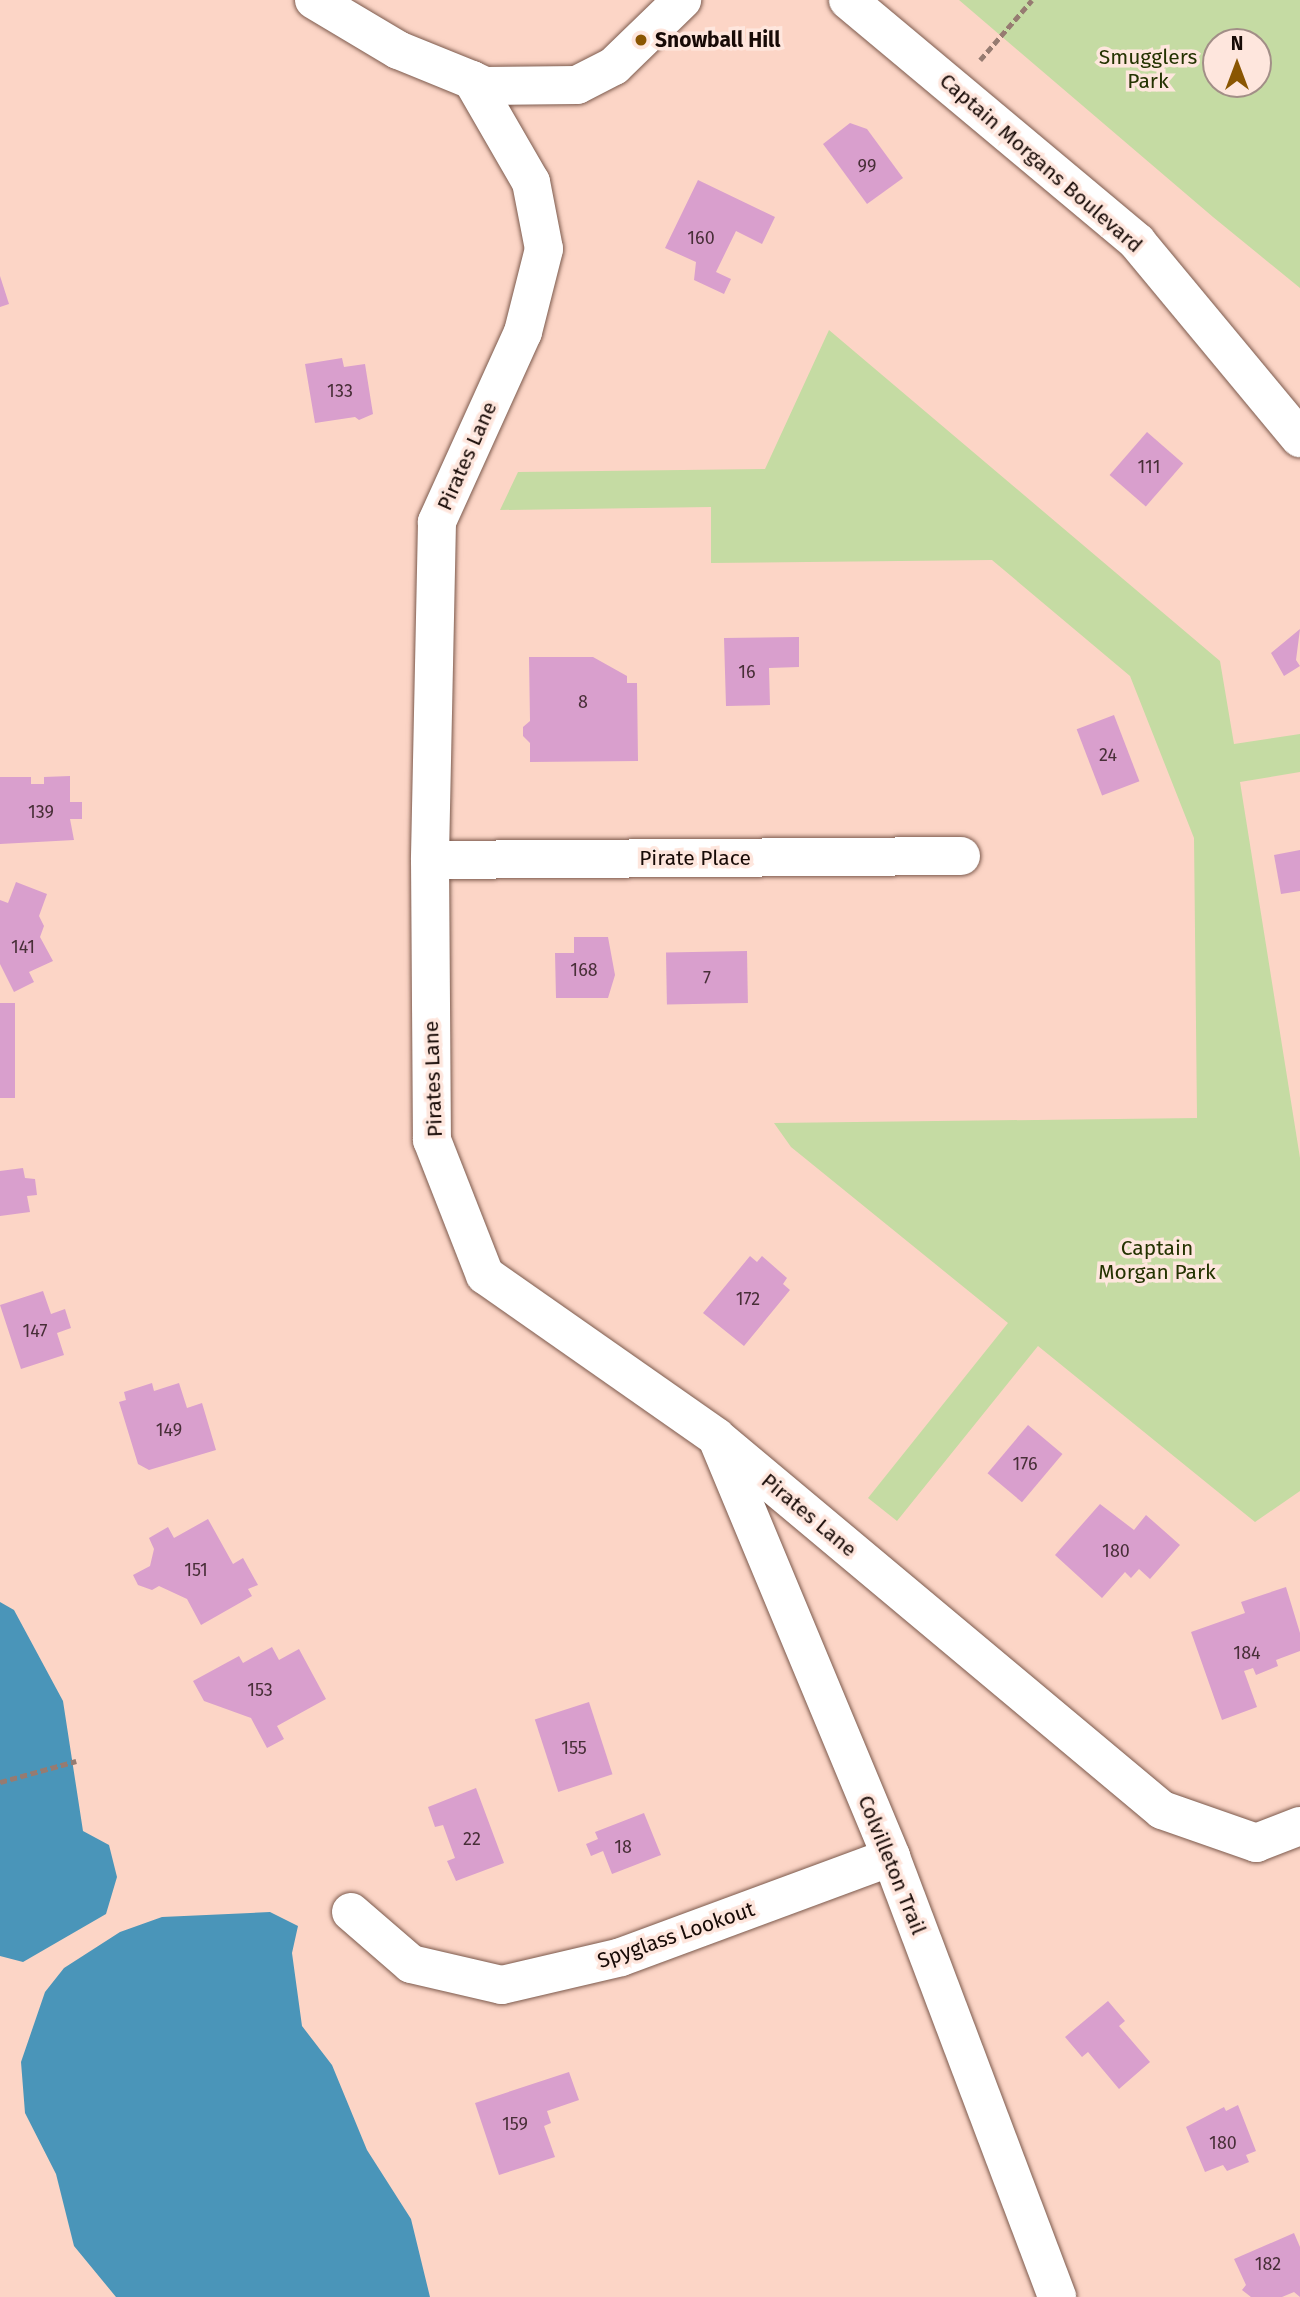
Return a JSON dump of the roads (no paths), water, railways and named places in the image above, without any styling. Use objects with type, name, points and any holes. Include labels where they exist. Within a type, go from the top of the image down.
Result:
[{"type":"street","points":[[314,0],[398,50],[485,86],[577,85],[614,66],[682,0]]},
{"type":"street","name":"Captain Morgans Boulevard","points":[[848,0],[1137,242],[1300,438]]},
{"type":"street","name":"Pirates Lane","points":[[472,80],[531,182],[544,248],[523,332],[437,522],[430,860],[432,1140],[485,1275],[716,1437],[1162,1810],[1256,1843],[1300,1826]]},
{"type":"street","name":"Pirate Place","points":[[430,860],[961,856]]},
{"type":"street","name":"Colvilleton Trail","points":[[716,1437],[891,1857],[1057,2297]]},
{"type":"street","name":"Spyglass Lookout","points":[[351,1912],[411,1964],[502,1985],[621,1957],[891,1857]]},
{"type":"water","points":[[0,1602],[14,1610],[63,1701],[83,1831],[109,1845],[117,1877],[106,1914],[23,1962],[0,1956]]},
{"type":"water","points":[[270,1912],[298,1926],[292,1953],[302,2026],[332,2065],[367,2150],[411,2219],[430,2297],[116,2297],[74,2246],[56,2174],[25,2113],[21,2062],[45,1992],[64,1968],[120,1932],[162,1917]]},
{"type":"place","name":"Snowball Hill","points":[[641,40]]},
{"type":"park label","name":"Smugglers Park","points":[[1148,69]]},
{"type":"park label","name":"Captain Morgan Park","points":[[1157,1260]]}]
